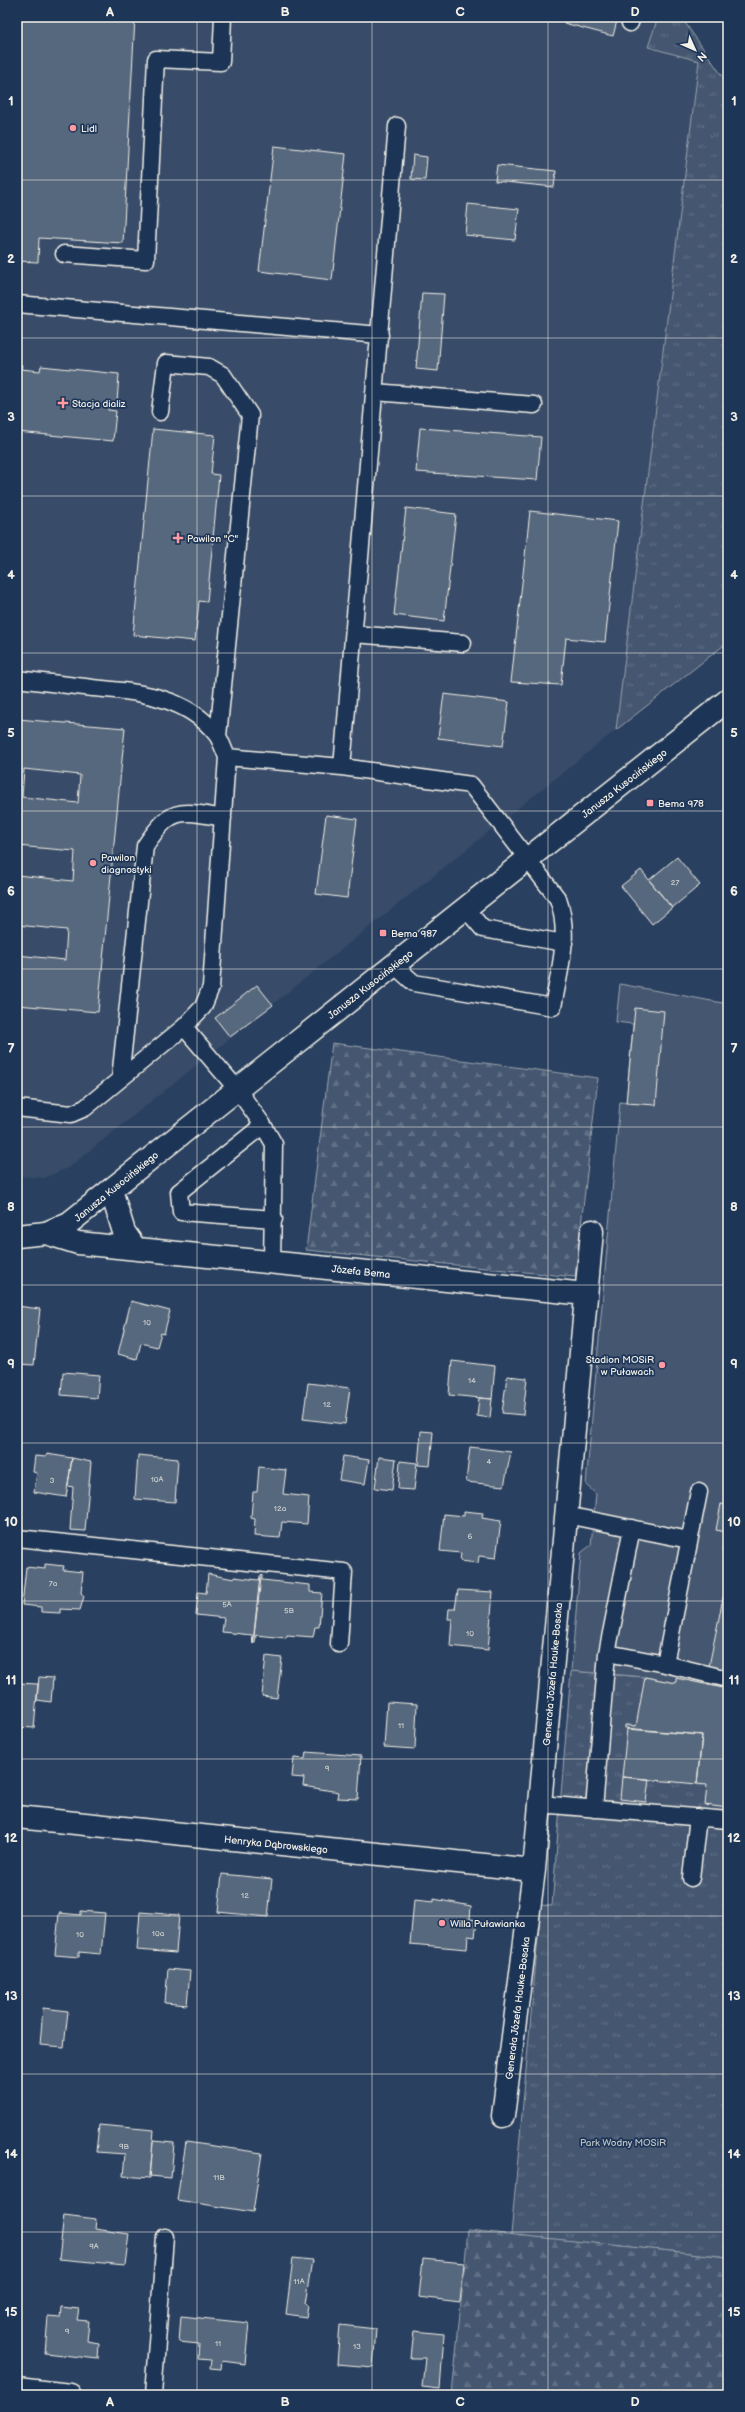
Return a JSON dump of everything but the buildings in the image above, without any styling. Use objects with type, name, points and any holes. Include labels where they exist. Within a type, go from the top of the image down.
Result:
[{"type":"street","name":"Janusza Kusocińskiego","points":[[46,1233],[69,1223],[728,700]]},
{"type":"street","points":[[111,1190],[124,1232],[135,1248]]},
{"type":"street","name":"Generała Józefa Hauke-Bosaka","points":[[503,2116],[534,1870],[592,1231]]},
{"type":"street","name":"Józefa Bema","points":[[17,1236],[46,1233],[78,1243],[586,1294]]},
{"type":"street","name":"Henryka Dąbrowskiego","points":[[17,1817],[534,1870]]},
{"type":"street","points":[[17,2390],[70,2395]]},
{"type":"lane","points":[[64,254],[146,260],[156,59],[221,62],[223,17]]},
{"type":"lane","points":[[342,768],[397,126]]},
{"type":"lane","points":[[17,304],[380,335]]},
{"type":"lane","points":[[160,412],[166,363],[209,367],[223,375],[250,415],[218,736]]},
{"type":"lane","points":[[375,392],[534,405]]},
{"type":"lane","points":[[354,634],[463,643]]},
{"type":"lane","points":[[17,680],[149,694],[172,701],[207,723],[218,736],[227,757],[211,987],[203,1008],[184,1028],[86,1108],[71,1114],[17,1108]]},
{"type":"lane","points":[[227,757],[342,768],[471,786],[528,858],[558,899],[564,916],[564,943],[553,1008],[414,983],[394,965]]},
{"type":"lane","points":[[120,1079],[145,846],[159,826],[177,813],[198,813],[223,818]]},
{"type":"lane","points":[[465,908],[482,929],[564,943]]},
{"type":"lane","points":[[184,1028],[237,1089],[263,1125],[274,1144],[274,1219],[272,1262]]},
{"type":"lane","points":[[263,1125],[179,1192],[182,1212],[274,1219]]},
{"type":"lane","points":[[665,1664],[699,1492]]},
{"type":"lane","points":[[566,1515],[689,1540]]},
{"type":"lane","points":[[594,1809],[607,1653],[632,1528]]},
{"type":"lane","points":[[17,1538],[344,1572],[339,1644]]},
{"type":"lane","points":[[607,1653],[665,1664],[728,1679]]},
{"type":"lane","points":[[540,1804],[728,1820]]},
{"type":"lane","points":[[690,1878],[698,1817]]},
{"type":"lane","points":[[153,2395],[165,2237]]},
{"type":"shaded area","points":[[17,17],[658,17],[648,47],[699,61],[616,730],[68,1168],[44,1178],[17,1176]]},
{"type":"green space","points":[[658,17],[681,17],[728,84],[728,642],[616,730],[699,61],[648,47]]},
{"type":"green space","name":"Stadion MOSiR w Puławach","points":[[620,984],[728,1004],[728,1689],[676,1678],[676,1683],[645,1677],[571,1671],[581,1553],[591,1545],[596,1494],[586,1485],[620,1102],[626,1103],[633,1024],[616,1022]]},
{"type":"green space","points":[[332,1043],[598,1078],[575,1277],[306,1250]]},
{"type":"green space","name":"Park Wodny MOSiR","points":[[571,1671],[645,1677],[676,1683],[676,1678],[728,1689],[728,2257],[511,2235],[541,1905],[552,1906]]},
{"type":"green space","points":[[468,2230],[728,2257],[728,2395],[452,2395]]},
{"type":"place","name":"Lidl","points":[[73,128]]},
{"type":"place","name":"Stacja dializ","points":[[63,403]]},
{"type":"place","name":"Pawilon \"C\"","points":[[178,538]]},
{"type":"place","name":"Bema 978","points":[[650,803]]},
{"type":"place","name":"Pawilon diagnostyki","points":[[93,863]]},
{"type":"place","name":"Bema 987","points":[[383,933]]},
{"type":"place","name":"Stadion MOSiR w Puławach","points":[[662,1365]]},
{"type":"place","name":"Willa Puławianka","points":[[442,1923]]}]
